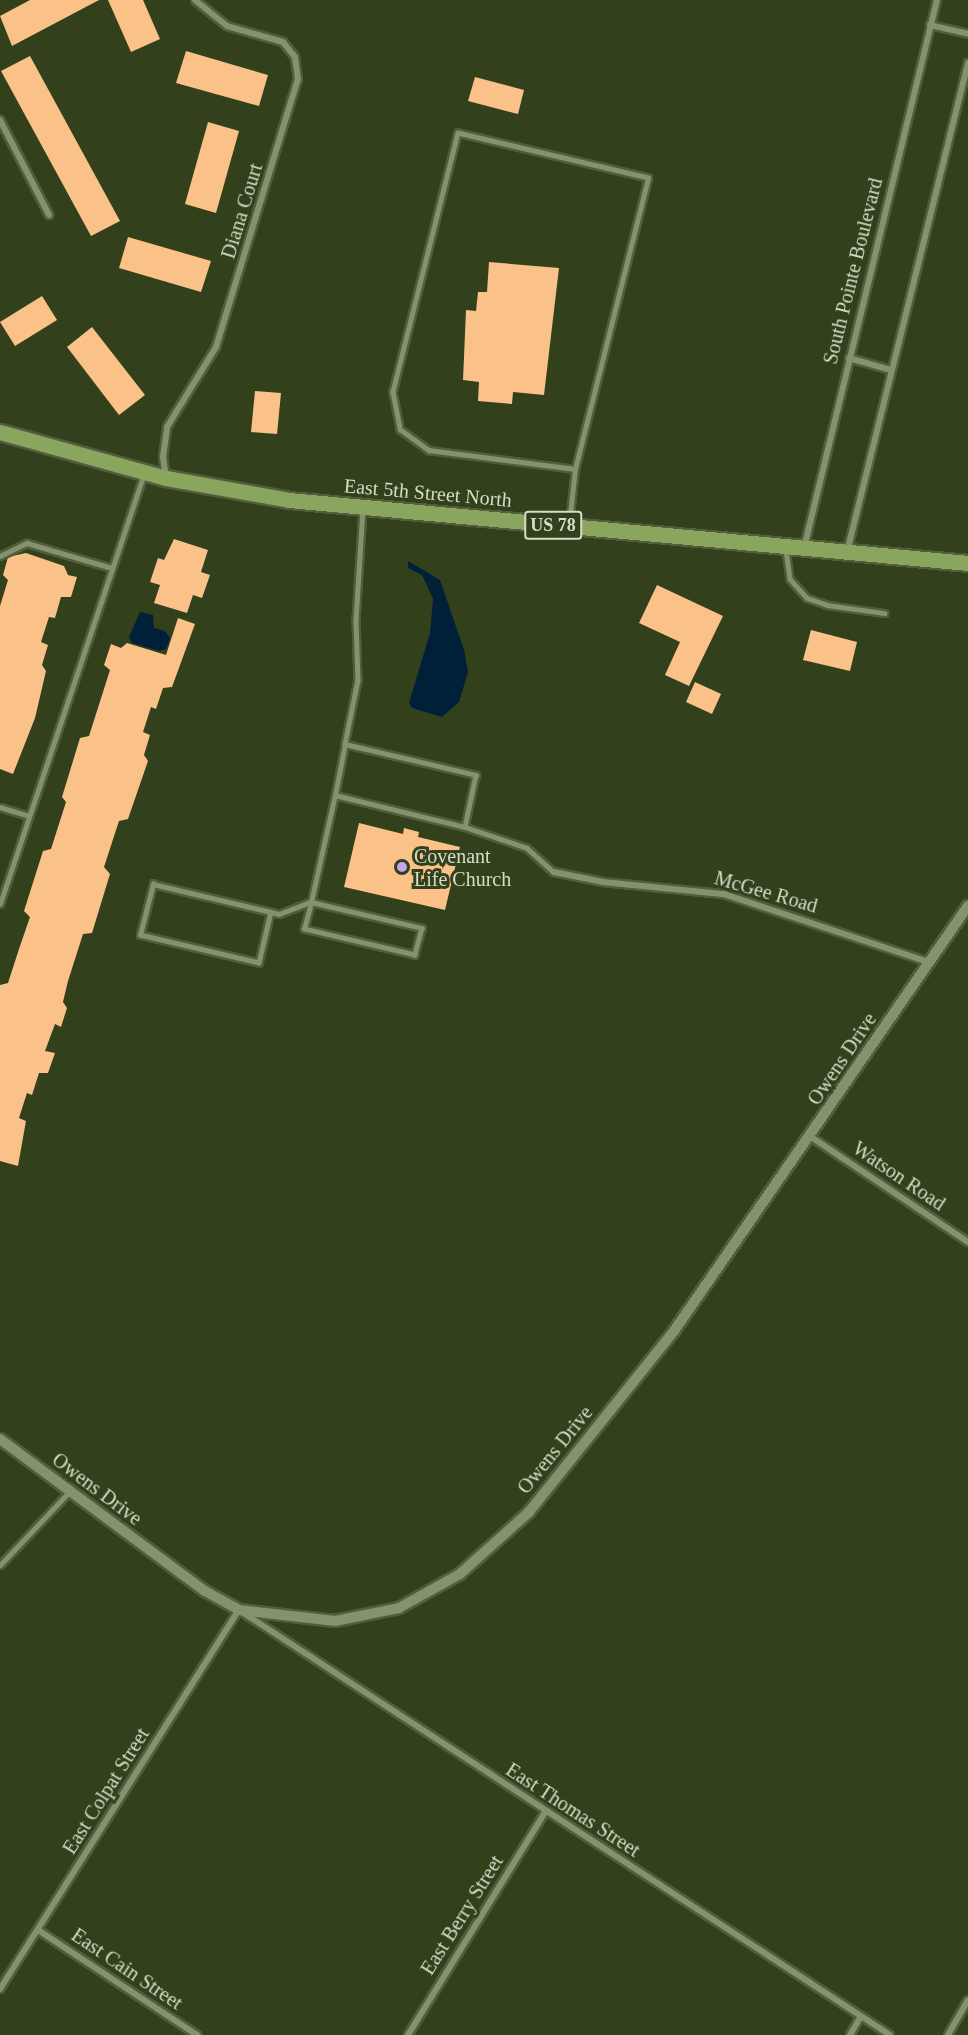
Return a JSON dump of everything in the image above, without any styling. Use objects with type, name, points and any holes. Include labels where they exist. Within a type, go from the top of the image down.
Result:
[{"type":"main road","name":"East 5th Street North","points":[[0,432],[144,473],[258,496],[363,509],[968,563]]},
{"type":"street","name":"Diana Court","points":[[166,478],[163,457],[167,428],[216,347],[298,79],[295,57],[283,42],[227,26],[195,0]]},
{"type":"street","name":"South Pointe Boulevard","points":[[804,549],[937,0]]},
{"type":"street","points":[[930,25],[968,34]]},
{"type":"street","points":[[847,552],[968,63]]},
{"type":"street","points":[[0,120],[49,215]]},
{"type":"street","points":[[849,358],[891,370]]},
{"type":"street","name":"McGee Road","points":[[554,872],[603,882],[724,894],[928,962]]},
{"type":"street","name":"Owens Drive","points":[[0,1439],[205,1591],[239,1610],[335,1621],[399,1608],[460,1574],[529,1512],[674,1331],[811,1137],[968,906]]},
{"type":"street","name":"Watson Road","points":[[811,1137],[968,1242]]},
{"type":"street","name":"East Thomas Street","points":[[239,1610],[860,2018],[890,2035]]},
{"type":"street","name":"East Colpat Street","points":[[0,1989],[239,1610]]},
{"type":"street","name":"East Berry Street","points":[[408,2035],[545,1812]]},
{"type":"street","name":"East Cain Street","points":[[38,1929],[197,2035]]},
{"type":"street","points":[[948,2035],[968,2000]]},
{"type":"street","points":[[850,2035],[860,2018]]},
{"type":"lane","points":[[569,526],[575,469],[648,178],[459,133],[393,392],[400,429],[429,450],[575,469]]},
{"type":"lane","points":[[0,904],[144,473]]},
{"type":"lane","points":[[271,912],[259,963],[140,935],[153,884],[271,912],[279,914],[311,902],[422,928],[415,955],[304,929],[311,902],[335,795],[358,680],[356,621],[363,509]]},
{"type":"lane","points":[[0,556],[27,543],[112,568]]},
{"type":"lane","points":[[786,548],[790,579],[807,598],[827,605],[884,613]]},
{"type":"lane","points":[[345,744],[476,775],[465,827]]},
{"type":"lane","points":[[335,795],[465,827],[527,848],[554,872]]},
{"type":"lane","points":[[0,807],[29,816]]},
{"type":"lane","points":[[0,1565],[70,1491]]},
{"type":"water","points":[[408,561],[440,580],[464,650],[468,672],[459,702],[442,717],[412,708],[409,703],[430,633],[433,599],[422,575],[408,568]]},
{"type":"water","points":[[140,612],[153,615],[154,628],[165,631],[170,638],[166,649],[159,651],[132,643],[129,637]]},
{"type":"building","points":[[30,0],[99,0],[12,46],[0,16]]},
{"type":"building","points":[[108,0],[143,0],[160,39],[131,52]]},
{"type":"building","points":[[186,51],[268,75],[259,106],[176,83]]},
{"type":"building","points":[[30,56],[120,221],[91,236],[1,71]]},
{"type":"building","points":[[475,77],[524,90],[518,114],[468,101]]},
{"type":"building","points":[[208,122],[239,131],[216,213],[185,204]]},
{"type":"building","points":[[128,237],[211,261],[201,292],[119,268]]},
{"type":"building","points":[[489,262],[559,268],[544,395],[513,392],[512,404],[478,401],[479,382],[463,380],[466,310],[476,311],[478,292],[487,292]]},
{"type":"building","points":[[42,296],[57,320],[15,346],[0,322]]},
{"type":"building","points":[[92,327],[145,395],[119,415],[67,347]]},
{"type":"building","points":[[255,391],[281,393],[277,434],[251,432]]},
{"type":"building","points":[[174,539],[208,550],[201,572],[210,575],[202,598],[193,595],[187,613],[154,603],[160,585],[150,582],[158,558],[164,560]]},
{"type":"building","points":[[26,553],[64,566],[68,575],[77,577],[71,597],[61,597],[55,618],[49,617],[41,642],[48,645],[42,665],[46,671],[35,718],[13,774],[0,769],[0,606],[8,580],[3,575],[8,557]]},
{"type":"building","points":[[657,585],[723,616],[689,686],[665,675],[680,642],[639,623]]},
{"type":"building","points":[[178,618],[195,624],[172,687],[163,688],[156,709],[151,707],[143,732],[150,735],[144,755],[148,761],[128,819],[119,821],[104,867],[110,874],[92,933],[83,934],[63,1002],[67,1008],[61,1027],[55,1024],[45,1051],[55,1053],[48,1073],[39,1073],[32,1095],[27,1093],[19,1118],[26,1121],[18,1166],[0,1161],[0,985],[8,983],[30,917],[24,911],[43,851],[51,849],[66,802],[62,797],[80,738],[89,736],[110,670],[104,665],[111,644],[121,648],[127,643],[166,655]]},
{"type":"building","points":[[811,630],[857,642],[850,671],[803,660]]},
{"type":"building","points":[[695,682],[721,694],[712,714],[686,702]]},
{"type":"building","name":"Covenant Life Church","points":[[359,823],[403,834],[404,828],[419,832],[418,837],[460,847],[445,910],[344,887]]},
{"type":"place","name":"Covenant Life Church","points":[[402,867]]}]
